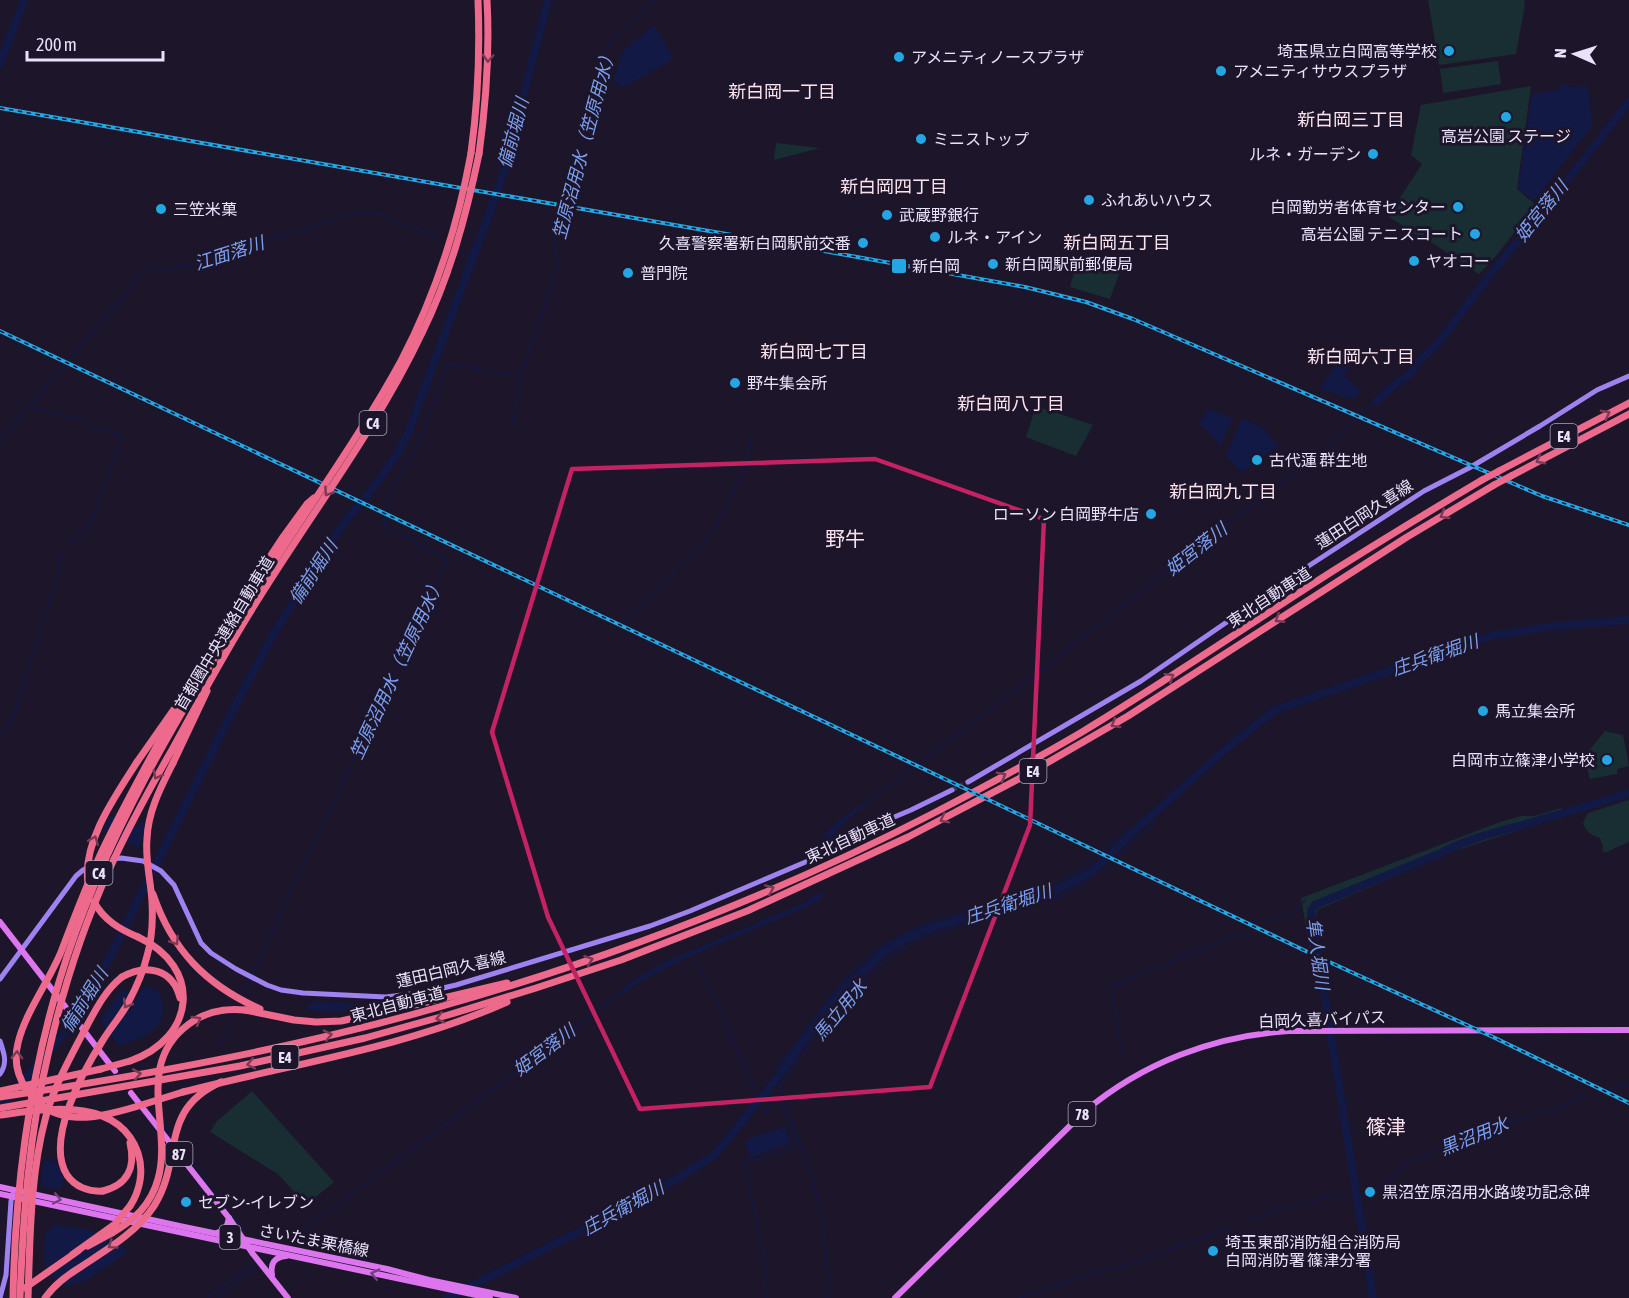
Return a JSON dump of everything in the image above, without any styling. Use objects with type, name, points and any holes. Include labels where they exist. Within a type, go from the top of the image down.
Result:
[{"type":"highway","name":"首都圏中央連絡自動車道","points":[[14,1298],[14,1252],[19,1182],[31,1100],[39,1057],[59,981],[86,905],[121,826],[192,696],[242,613],[366,420],[401,360],[429,300],[447,250],[466,177],[475,125],[479,60],[478,0]]},
{"type":"highway","name":"首都圏中央連絡自動車道","points":[[20,1298],[24,1212],[32,1135],[47,1056],[68,981],[97,899],[128,830],[216,669],[266,586],[373,423],[407,363],[437,301],[462,227],[479,154],[489,52],[487,0]]},
{"type":"highway","name":"東北自動車道","points":[[0,1097],[199,1063],[324,1037],[436,1008],[650,938],[723,909],[885,838],[1080,734],[1343,565],[1482,480],[1629,402]]},
{"type":"highway","name":"東北自動車道","points":[[0,1108],[191,1076],[326,1048],[448,1016],[621,960],[747,911],[856,862],[966,808],[1026,775],[1128,716],[1388,548],[1494,485],[1629,414]]},
{"type":"highway","points":[[317,495],[283,537],[232,616],[192,682],[133,790],[101,853],[57,962],[23,1028],[16,1059],[19,1075],[35,1100],[50,1110],[70,1117],[88,1118],[110,1114],[221,1082],[376,1047],[493,1008],[536,988]]},
{"type":"highway","points":[[122,1128],[130,1142],[132,1158],[129,1173],[120,1184],[103,1191],[89,1191],[72,1180],[63,1167],[60,1153],[68,1111],[99,1046],[128,1004],[142,972],[149,948],[153,910],[146,841],[153,806],[216,669]]},
{"type":"highway","points":[[0,1091],[101,1069],[150,1053],[165,1040],[182,1011],[183,996],[180,979],[168,957],[158,948],[114,925],[93,901],[88,880],[88,861],[94,839],[119,791],[192,682]]},
{"type":"highway","points":[[150,888],[166,926],[183,953],[214,984],[246,1007],[276,1016],[305,1021],[341,1021],[533,978]]},
{"type":"highway","points":[[28,1298],[34,1188],[40,1140],[46,1114],[66,1065],[88,1023],[107,993],[122,978],[141,970],[153,970],[166,976],[176,987],[179,995],[179,1016]]},
{"type":"highway","points":[[73,1254],[125,1225],[143,1208],[152,1194],[159,1178],[161,1160],[158,1077],[163,1058],[172,1042],[184,1028],[199,1018],[217,1011],[246,1007]]},
{"type":"highway","points":[[45,1298],[57,1283],[119,1241],[147,1216],[157,1201],[164,1183],[183,1113],[198,1095],[221,1082]]},
{"type":"highway","points":[[0,1115],[40,1110],[79,1110],[96,1113],[126,1132],[133,1142],[140,1163],[139,1188],[130,1206],[115,1224],[14,1298]]},
{"type":"main road","name":"蓮田白岡久喜線","points":[[968,782],[1141,681],[1307,567],[1424,491],[1462,472],[1597,390],[1629,376]]},
{"type":"main road","name":"蓮田白岡久喜線","points":[[0,979],[76,876],[108,859],[133,859],[145,862],[161,871],[178,892],[201,943],[220,960],[255,979],[281,990],[303,993],[376,997],[405,995],[456,985],[690,912],[815,858],[866,828],[952,790]]},
{"type":"main road","points":[[0,922],[115,1071]]},
{"type":"main road","name":"白岡久喜バイパス","points":[[895,1298],[1072,1122],[1124,1082],[1169,1058],[1213,1043],[1263,1033],[1323,1030],[1629,1030]]},
{"type":"main road","points":[[0,1041],[5,1061],[0,1074]]},
{"type":"main road","name":"87","points":[[131,1092],[288,1298]]},
{"type":"main road","name":"さいたま栗橋線","points":[[0,1187],[13,1193],[249,1247],[490,1298]]},
{"type":"main road","points":[[0,1298],[6,1280],[13,1193]]},
{"type":"main road","name":"さいたま栗橋線","points":[[0,1194],[13,1193],[214,1233],[516,1298]]},
{"type":"main road","points":[[214,1233],[224,1232],[229,1218]]},
{"type":"main road","points":[[273,1279],[271,1269],[274,1260],[279,1257],[292,1256]]},
{"type":"highlighted area","points":[[875,459],[1044,519],[1030,825],[930,1087],[640,1109],[548,917],[492,732],[572,469]]},
{"type":"green space","points":[[1428,0],[1524,0],[1516,54],[1439,65]]},
{"type":"green space","points":[[1498,61],[1501,84],[1443,93],[1440,69]]},
{"type":"green space","points":[[1531,86],[1517,189],[1536,205],[1479,274],[1388,216],[1422,164],[1411,155],[1421,105]]},
{"type":"green space","points":[[776,143],[820,148],[774,160]]},
{"type":"green space","points":[[1078,258],[1120,271],[1110,299],[1070,287]]},
{"type":"green space","points":[[1036,406],[1093,425],[1076,456],[1026,437]]},
{"type":"green space","points":[[1605,731],[1623,735],[1629,766],[1617,769],[1617,774],[1590,779],[1584,757]]},
{"type":"green space","points":[[1629,800],[1629,842],[1604,853],[1600,838],[1589,833],[1583,823],[1588,813]]},
{"type":"green space","points":[[1571,806],[1572,813],[1451,852],[1317,910],[1316,919],[1322,955],[1310,950],[1301,898],[1500,822],[1521,816],[1535,816],[1561,808],[1568,809]]},
{"type":"green space","points":[[252,1091],[334,1182],[306,1205],[278,1174],[210,1132],[216,1122]]},
{"type":"shaded area","points":[[654,25],[674,59],[622,88],[613,80],[622,52]]},
{"type":"shaded area","points":[[1568,84],[1568,87],[1587,85],[1593,125],[1534,201],[1518,189],[1532,94],[1560,89],[1560,86]]},
{"type":"shaded area","points":[[1349,344],[1361,353],[1344,374],[1361,392],[1352,400],[1320,389]]},
{"type":"shaded area","points":[[1209,409],[1230,418],[1233,417],[1221,446],[1199,423]]},
{"type":"shaded area","points":[[1242,418],[1265,429],[1278,446],[1242,473],[1226,456]]},
{"type":"shaded area","points":[[871,800],[841,826],[830,846],[818,853],[829,830],[866,801]]},
{"type":"shaded area","points":[[111,814],[138,827],[141,821],[149,825],[138,848],[103,830]]},
{"type":"shaded area","points":[[826,891],[818,902],[680,961],[624,993],[616,995],[640,977],[666,962]]},
{"type":"shaded area","points":[[144,987],[156,990],[160,995],[163,1014],[160,1021],[149,1033],[119,1045],[101,1023],[103,1016],[122,989],[131,993],[123,1006],[130,1011]]},
{"type":"shaded area","points":[[313,1001],[373,1005],[373,1007],[335,1012],[307,1010]]},
{"type":"shaded area","points":[[785,1127],[791,1143],[750,1158],[745,1140]]},
{"type":"shaded area","points":[[49,1158],[63,1174],[61,1188],[41,1186],[43,1162]]},
{"type":"shaded area","points":[[56,1224],[104,1234],[120,1243],[126,1250],[124,1255],[85,1281],[67,1286],[50,1275],[44,1260],[45,1234]]},
{"type":"waterway","points":[[0,64],[24,0]]},
{"type":"waterway","name":"備前堀川","points":[[0,1108],[66,1031],[95,987],[229,718],[273,635],[321,557],[398,453],[409,431],[499,187],[548,0]]},
{"type":"waterway","name":"笠原沼用水（笠原用水）","points":[[511,428],[521,376],[557,270],[554,242],[556,233],[578,152],[588,127],[609,43],[653,0]]},
{"type":"waterway","name":"姫宮落川","points":[[1376,401],[1408,376],[1418,362],[1440,341],[1493,271],[1629,102]]},
{"type":"waterway","name":"江面落川","points":[[85,421],[29,407],[131,287],[144,268],[183,267],[365,212],[382,214],[436,238]]},
{"type":"waterway","name":"江面落川","points":[[457,250],[473,259]]},
{"type":"waterway","name":"笠原沼用水（笠原用水）","points":[[241,998],[445,565],[446,558],[384,526],[389,497],[398,477],[417,448],[447,365],[521,376]]},
{"type":"waterway","name":"姫宮落川","points":[[870,800],[1012,693],[1264,495],[1305,466],[1376,401]]},
{"type":"waterway","points":[[0,441],[24,412]]},
{"type":"waterway","name":"江面落川","points":[[66,546],[89,525],[122,435],[87,427]]},
{"type":"waterway","points":[[748,460],[751,437]]},
{"type":"waterway","points":[[679,566],[714,531],[745,466]]},
{"type":"waterway","name":"江面落川","points":[[0,738],[14,716],[55,584],[62,554]]},
{"type":"waterway","points":[[625,621],[675,570]]},
{"type":"waterway","name":"庄兵衛堀川","points":[[447,1298],[632,1205],[715,1155],[774,1082],[830,1005],[882,953],[909,937],[934,927],[1035,898],[1062,888],[1083,876],[1098,866],[1219,755],[1275,710],[1495,635],[1557,626],[1629,620]]},
{"type":"waterway","name":"隼人堀川","points":[[1373,1298],[1311,911],[1315,905],[1472,840],[1629,793]]},
{"type":"waterway","name":"馬立用水","points":[[1118,857],[1155,824]]},
{"type":"waterway","points":[[1103,850],[1128,828]]},
{"type":"waterway","points":[[774,1071],[841,984],[880,948],[903,934],[932,921],[1043,889],[1082,869],[1092,858]]},
{"type":"waterway","name":"馬立用水","points":[[827,1298],[828,1271],[822,1218],[800,1141],[781,1091],[783,1081],[848,996],[867,976],[910,945],[935,934],[1056,898],[1075,889],[1100,872],[1114,869]]},
{"type":"waterway","points":[[1262,924],[1296,910],[1305,900]]},
{"type":"waterway","points":[[1121,1049],[1111,986],[1244,932]]},
{"type":"waterway","points":[[695,961],[714,997],[756,1094]]},
{"type":"waterway","name":"姫宮落川","points":[[289,1241],[620,993]]},
{"type":"waterway","name":"笠原沼用水（笠原用水）","points":[[219,1045],[234,1013]]},
{"type":"waterway","name":"黒沼用水","points":[[1600,1091],[1629,1084]]},
{"type":"waterway","name":"笠原沼用水（笠原用水）","points":[[177,1091],[185,1085]]},
{"type":"waterway","points":[[763,1108],[765,1114],[779,1096],[797,1146],[745,1164],[763,1250],[766,1298]]},
{"type":"waterway","name":"黒沼用水","points":[[1371,1189],[1387,1181],[1407,1163],[1492,1127],[1558,1108],[1584,1096]]},
{"type":"waterway","name":"笠原沼用水（笠原用水）","points":[[163,1122],[172,1133]]},
{"type":"waterway","name":"笠原沼用水（笠原用水）","points":[[183,1149],[219,1196]]},
{"type":"waterway","name":"黒沼用水","points":[[1247,1221],[1282,1208],[1341,1194]]},
{"type":"waterway","name":"笠原沼用水（笠原用水）","points":[[222,1201],[229,1210]]},
{"type":"waterway","name":"笠原沼用水（笠原用水）","points":[[232,1214],[244,1230]]},
{"type":"waterway","name":"黒沼用水","points":[[1018,1298],[1077,1278],[1132,1263],[1232,1227]]},
{"type":"waterway","name":"笠原沼用水（笠原用水）","points":[[262,1255],[266,1260]]},
{"type":"waterway","name":"姫宮落川","points":[[207,1298],[252,1265]]},
{"type":"waterway","name":"笠原沼用水（笠原用水）","points":[[217,1298],[257,1269]]},
{"type":"tunnel","points":[[952,790],[968,782]]},
{"type":"railway","points":[[0,108],[790,245],[1025,287],[1086,302],[1133,319],[1542,496],[1629,525]]},
{"type":"railway","points":[[0,331],[1629,1103]]},
{"type":"place","name":"埼玉県立白岡高等学校","points":[[1449,51]]},
{"type":"place","name":"アメニティノースプラザ","points":[[899,57]]},
{"type":"place","name":"アメニティサウスプラザ","points":[[1221,71]]},
{"type":"place","name":"高岩公園 ステージ","points":[[1506,117]]},
{"type":"place","name":"ミニストップ","points":[[921,139]]},
{"type":"place","name":"ルネ・ガーデン","points":[[1373,154]]},
{"type":"place","name":"ふれあいハウス","points":[[1089,200]]},
{"type":"place","name":"白岡勤労者体育センター","points":[[1458,207]]},
{"type":"place","name":"三笠米菓","points":[[161,209]]},
{"type":"place","name":"武蔵野銀行","points":[[887,215]]},
{"type":"place","name":"高岩公園 テニスコート","points":[[1475,234]]},
{"type":"place","name":"ルネ・アイン","points":[[935,237]]},
{"type":"place","name":"久喜警察署新白岡駅前交番","points":[[863,243]]},
{"type":"place","name":"ヤオコー","points":[[1414,261]]},
{"type":"place","name":"新白岡駅前郵便局","points":[[993,264]]},
{"type":"place","name":"新白岡","points":[[899,266]]},
{"type":"place","name":"普門院","points":[[628,273]]},
{"type":"place","name":"野牛集会所","points":[[735,383]]},
{"type":"place","name":"古代蓮 群生地","points":[[1257,460]]},
{"type":"place","name":"ローソン 白岡野牛店","points":[[1151,514]]},
{"type":"place","name":"馬立集会所","points":[[1483,711]]},
{"type":"place","name":"白岡市立篠津小学校","points":[[1607,760]]},
{"type":"place","name":"黒沼笠原沼用水路竣功記念碑","points":[[1370,1192]]},
{"type":"place","name":"セブン-イレブン","points":[[186,1202]]},
{"type":"place","name":"埼玉東部消防組合消防局 白岡消防署 篠津分署","points":[[1213,1251]]},
{"type":"district","name":"新白岡一丁目","points":[[782,91]]},
{"type":"district","name":"新白岡三丁目","points":[[1351,119]]},
{"type":"district","name":"新白岡四丁目","points":[[894,186]]},
{"type":"district","name":"新白岡五丁目","points":[[1117,242]]},
{"type":"district","name":"新白岡七丁目","points":[[814,351]]},
{"type":"district","name":"新白岡六丁目","points":[[1361,356]]},
{"type":"district","name":"新白岡八丁目","points":[[1011,403]]},
{"type":"district","name":"新白岡九丁目","points":[[1223,491]]},
{"type":"district","name":"野牛","points":[[845,538]]},
{"type":"district","name":"篠津","points":[[1386,1126]]}]
